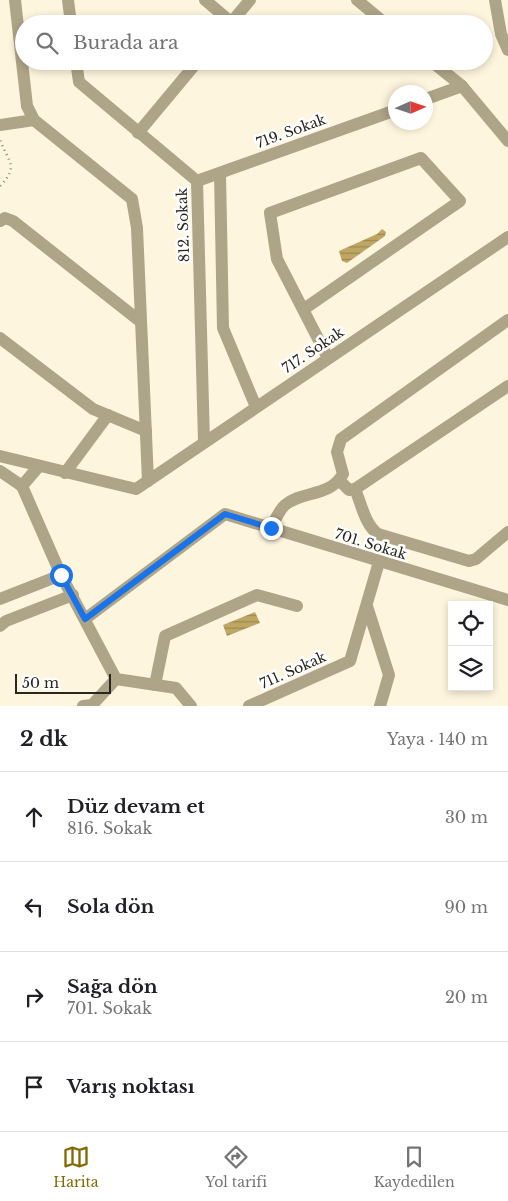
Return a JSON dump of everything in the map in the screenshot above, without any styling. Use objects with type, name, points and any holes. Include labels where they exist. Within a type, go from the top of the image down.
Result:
[{"type":"street","points":[[15,0],[17,15]]},
{"type":"street","points":[[68,0],[70,15]]},
{"type":"street","points":[[205,0],[222,15]]},
{"type":"street","points":[[238,15],[250,0]]},
{"type":"street","points":[[356,0],[375,15]]},
{"type":"street","points":[[495,0],[501,34],[508,50]]},
{"type":"street","points":[[23,70],[27,106],[34,120],[132,199],[137,228],[148,481]]},
{"type":"street","name":"812. Sokak","points":[[77,70],[79,82],[197,181],[204,442]]},
{"type":"street","points":[[138,133],[190,70]]},
{"type":"street","points":[[442,70],[462,86],[508,141]]},
{"type":"street","points":[[433,97],[462,86]]},
{"type":"street","name":"719. Sokak","points":[[197,181],[388,113]]},
{"type":"street","points":[[2,126],[34,120]]},
{"type":"street","points":[[304,309],[460,201],[421,158],[270,213],[278,259],[328,358]]},
{"type":"street","points":[[220,173],[223,328],[256,407]]},
{"type":"street","points":[[0,221],[5,218],[13,221],[141,322]]},
{"type":"street","name":"717. Sokak","points":[[65,472],[136,489],[508,237]]},
{"type":"street","points":[[271,528],[284,506],[295,498],[321,493],[339,480],[342,474],[337,452],[341,439],[508,320]]},
{"type":"street","points":[[0,338],[93,409],[146,431]]},
{"type":"street","points":[[339,480],[349,490],[355,489],[508,386]]},
{"type":"street","points":[[0,456],[65,472],[108,415]]},
{"type":"street","points":[[22,486],[39,466]]},
{"type":"street","points":[[0,471],[22,486],[61,575],[116,679]]},
{"type":"street","points":[[355,489],[367,519],[373,530],[378,534],[469,561],[476,559],[508,532]]},
{"type":"street","name":"701. Sokak","points":[[85,619],[225,514],[508,600]]},
{"type":"street","points":[[378,562],[367,606],[389,675],[380,706]]},
{"type":"street","points":[[0,600],[61,575]]},
{"type":"street","points":[[0,626],[6,621],[73,595]]},
{"type":"street","points":[[155,685],[164,636],[257,595],[296,606]]},
{"type":"street","name":"711. Sokak","points":[[249,706],[350,661],[367,606]]},
{"type":"street","points":[[116,679],[176,688],[191,706]]},
{"type":"street","points":[[83,706],[92,705],[116,679]]},
{"type":"path","points":[[0,186],[11,175],[12,165],[0,140],[2,126]]},
{"type":"shaded area","points":[[382,229],[386,232],[385,236],[347,263],[342,261],[339,251],[377,234]]},
{"type":"shaded area","points":[[255,612],[260,623],[227,636],[223,625]]},
{"type":"route","points":[[61,575],[85,619],[225,514],[271,528]]}]
